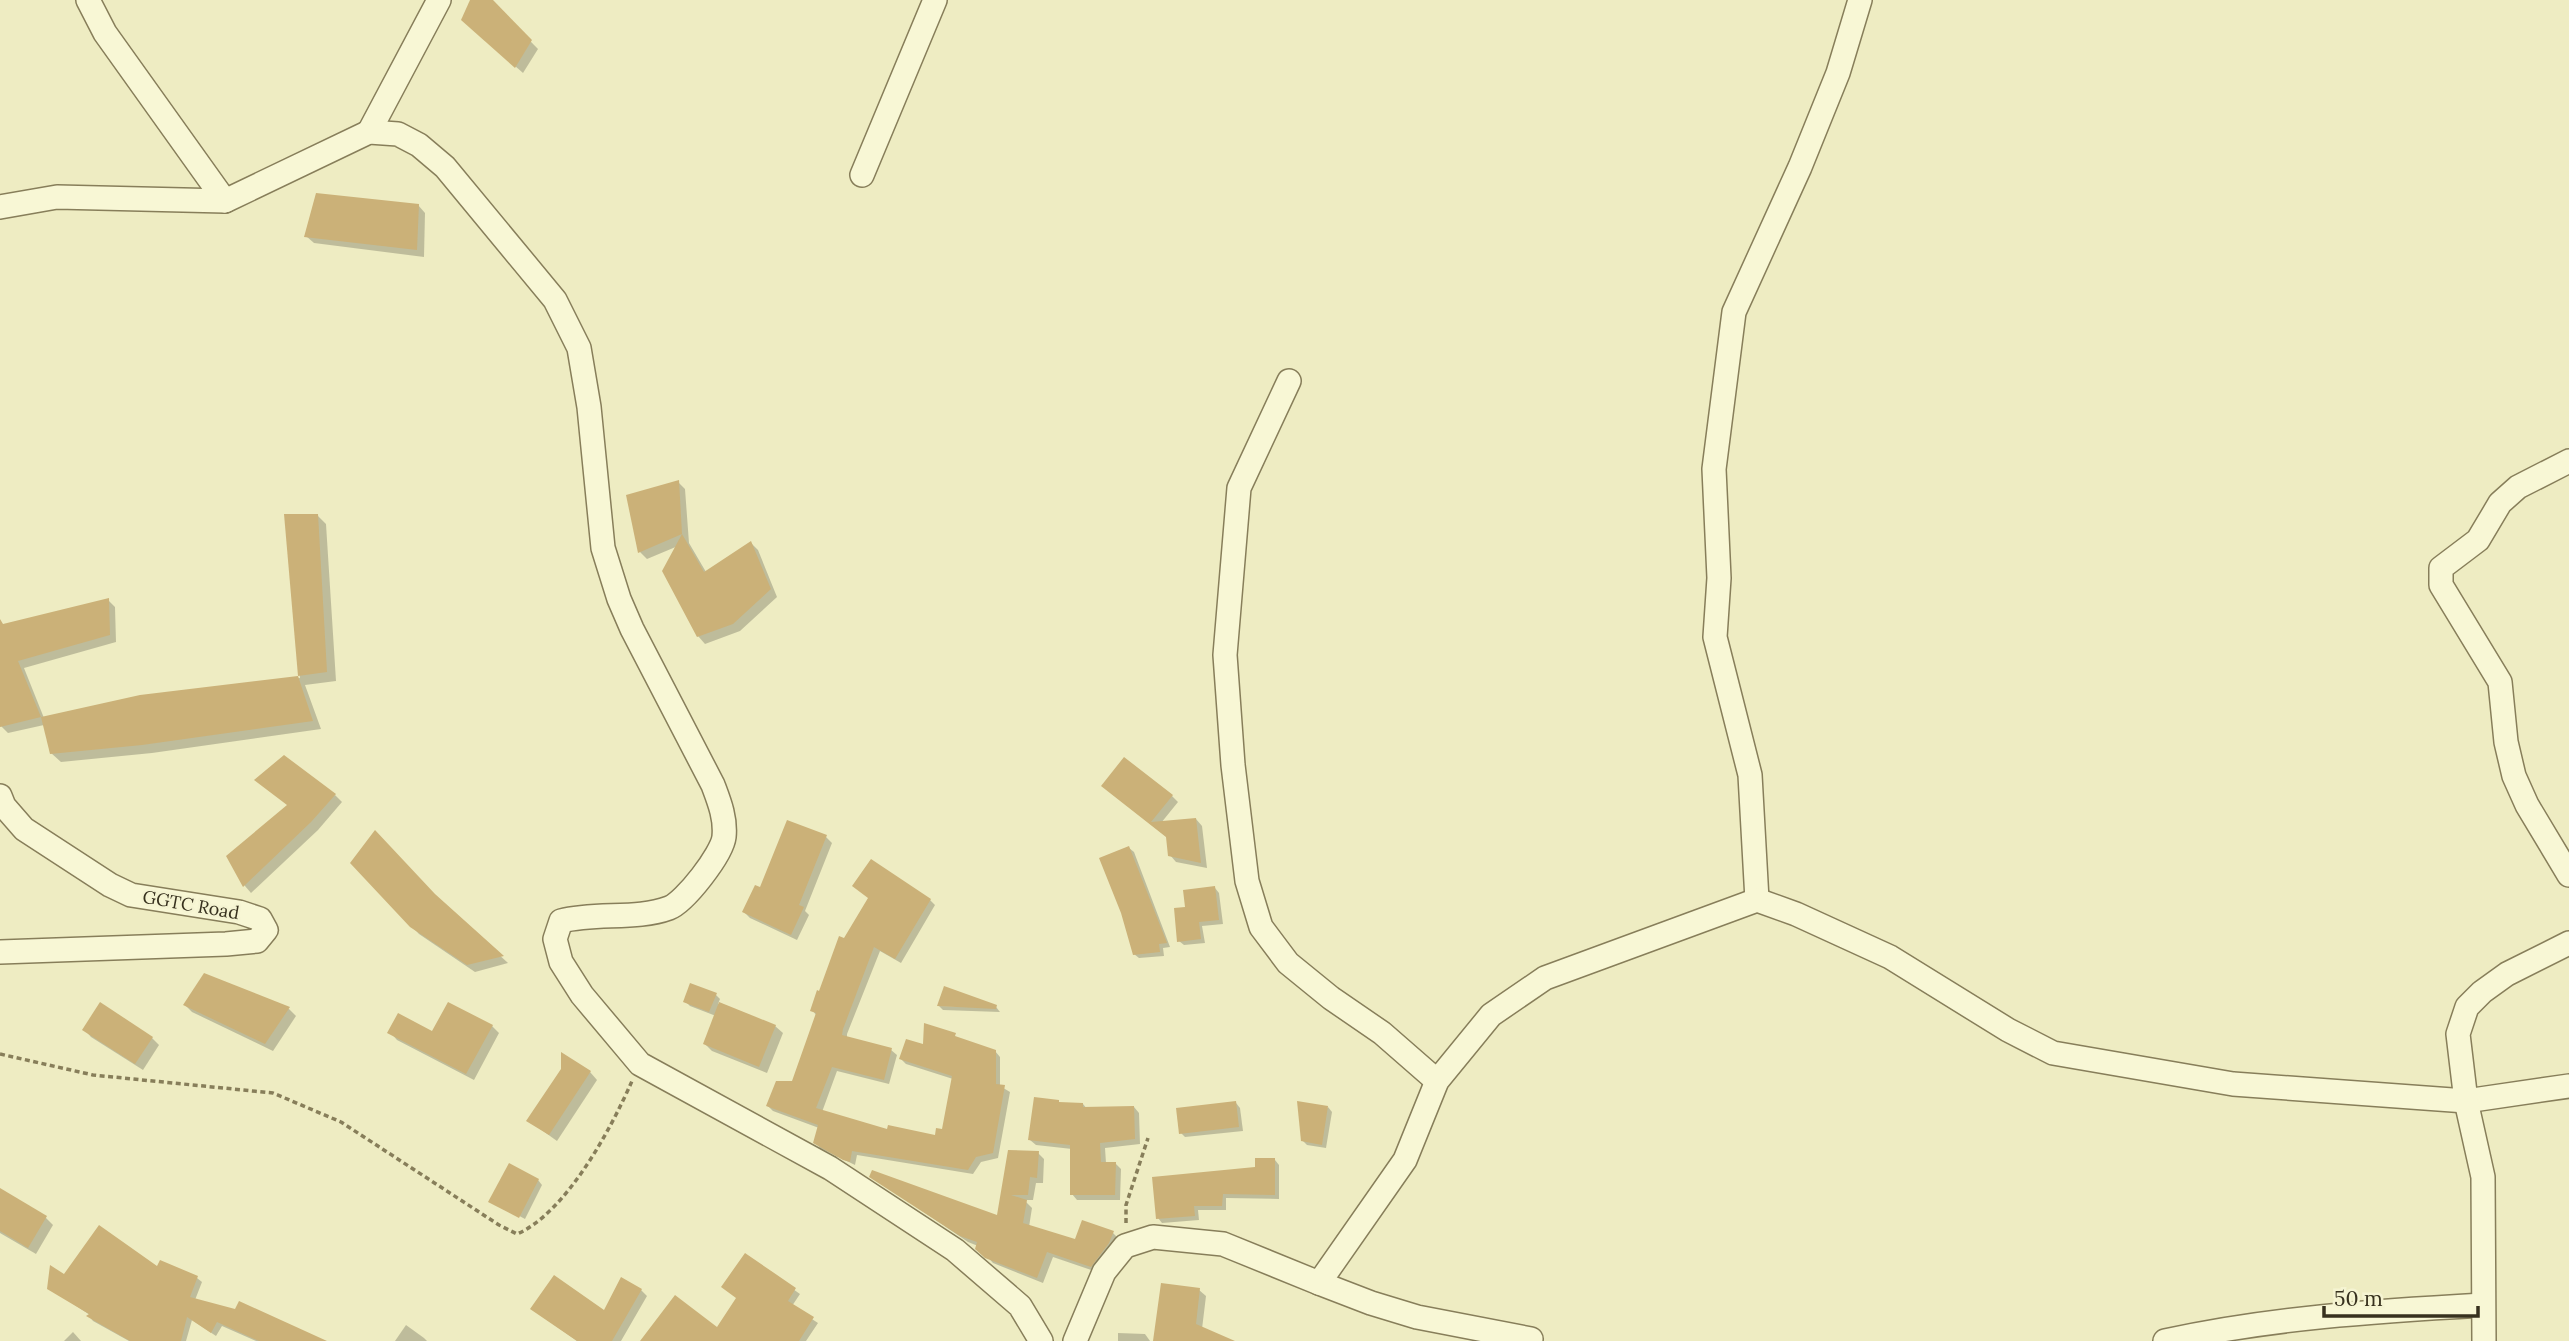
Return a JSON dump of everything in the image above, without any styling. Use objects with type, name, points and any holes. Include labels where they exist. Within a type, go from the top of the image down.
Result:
[{"type":"street","points":[[88,0],[104,33],[225,201]]},
{"type":"street","points":[[369,131],[439,0]]},
{"type":"street","points":[[862,175],[935,0]]},
{"type":"street","points":[[1757,900],[1749,775],[1715,637],[1719,578],[1714,469],[1734,312],[1800,167],[1838,73],[1860,0]]},
{"type":"street","points":[[0,207],[57,197],[225,201],[369,131],[398,134],[419,145],[445,167],[555,300],[579,348],[589,407],[603,548],[619,599],[723,810],[724,839],[698,884],[671,907],[651,912],[583,915],[561,920],[555,939],[561,962],[582,995],[640,1064],[830,1168],[955,1250],[1020,1306],[1041,1341]]},
{"type":"street","points":[[1289,380],[1239,488],[1225,655],[1233,765],[1247,881],[1261,927],[1288,963],[1331,998],[1382,1033],[1437,1081]]},
{"type":"street","points":[[2569,461],[2518,487],[2500,503],[2478,540],[2441,568],[2441,585],[2500,682],[2506,742],[2514,776],[2527,805],[2569,875]]},
{"type":"street","name":"GGTC Road","points":[[0,796],[4,806],[24,829],[110,885],[131,895],[239,912],[260,919],[266,930],[257,941],[226,944],[0,952]]},
{"type":"street","points":[[1319,1283],[1405,1160],[1437,1081],[1491,1015],[1545,978],[1757,900],[1796,914],[1890,957],[2008,1030],[2053,1053],[2233,1084],[2466,1101],[2569,1086]]},
{"type":"street","points":[[2484,1341],[2483,1177],[2466,1101],[2458,1034],[2467,1007],[2482,992],[2507,974],[2569,943]]},
{"type":"street","points":[[1075,1341],[1104,1272],[1125,1246],[1153,1237],[1223,1244],[1371,1303],[1417,1317],[1531,1339]]},
{"type":"street","points":[[2165,1341],[2225,1328],[2483,1305]]},
{"type":"path","points":[[0,1054],[93,1075],[274,1093],[341,1122],[517,1234],[530,1228],[559,1203],[613,1124],[640,1064]]},
{"type":"path","points":[[1125,1246],[1126,1205],[1148,1138]]},
{"type":"building","points":[[470,0],[493,0],[532,40],[515,68],[461,20]]},
{"type":"building","points":[[316,193],[419,204],[417,250],[304,237]]},
{"type":"building","points":[[679,480],[682,534],[638,553],[626,495]]},
{"type":"building","points":[[284,514],[318,514],[327,672],[298,676]]},
{"type":"building","points":[[682,534],[704,572],[751,541],[771,589],[733,624],[697,637],[662,571]]},
{"type":"building","points":[[109,598],[110,635],[18,661],[41,717],[0,727],[0,619],[3,624]]},
{"type":"building","points":[[298,676],[313,721],[142,745],[50,754],[41,717],[140,695]]},
{"type":"building","points":[[284,755],[336,794],[311,822],[243,887],[226,856],[287,805],[254,780]]},
{"type":"building","points":[[1124,757],[1173,795],[1151,822],[1196,818],[1201,863],[1168,856],[1166,837],[1101,786]]},
{"type":"building","points":[[787,820],[827,835],[799,905],[804,907],[791,935],[742,912],[755,885],[760,887]]},
{"type":"building","points":[[375,830],[435,894],[504,956],[467,965],[410,927],[350,863]]},
{"type":"building","points":[[1129,846],[1167,943],[1159,944],[1160,952],[1133,955],[1121,913],[1099,858]]},
{"type":"building","points":[[871,859],[931,899],[895,959],[874,947],[843,1029],[842,1035],[892,1048],[884,1080],[832,1067],[816,1108],[887,1129],[888,1125],[935,1135],[936,1128],[942,1129],[952,1076],[899,1059],[906,1039],[923,1044],[924,1023],[956,1033],[955,1036],[996,1050],[996,1084],[1005,1085],[993,1153],[976,1157],[968,1170],[852,1151],[850,1162],[843,1160],[813,1143],[818,1125],[766,1106],[776,1081],[792,1081],[816,1013],[810,1011],[839,936],[844,938],[868,898],[852,886]]},
{"type":"building","points":[[1215,886],[1219,920],[1199,922],[1201,939],[1177,942],[1174,908],[1185,907],[1183,890]]},
{"type":"building","points":[[204,973],[290,1007],[265,1044],[183,1005]]},
{"type":"building","points":[[690,983],[717,993],[709,1012],[683,1002]]},
{"type":"building","points":[[944,986],[997,1005],[996,1009],[937,1006]]},
{"type":"building","points":[[100,1002],[153,1037],[135,1064],[82,1030]]},
{"type":"building","points":[[448,1002],[493,1025],[466,1074],[387,1033],[398,1013],[432,1031]]},
{"type":"building","points":[[719,1002],[776,1025],[759,1067],[703,1044]]},
{"type":"building","points":[[561,1052],[591,1071],[549,1135],[526,1121],[561,1069]]},
{"type":"building","points":[[1034,1097],[1083,1103],[1083,1107],[1134,1106],[1135,1139],[1100,1143],[1101,1162],[1116,1162],[1115,1195],[1070,1195],[1070,1145],[1028,1140]]},
{"type":"building","points":[[1236,1101],[1239,1127],[1179,1134],[1176,1108]]},
{"type":"building","points":[[1297,1101],[1328,1106],[1322,1145],[1301,1141]]},
{"type":"building","points":[[1008,1150],[1039,1151],[1037,1178],[1030,1177],[1028,1195],[1011,1195],[1027,1200],[1023,1223],[1075,1239],[1082,1220],[1114,1231],[1109,1243],[1091,1267],[1047,1252],[1037,1278],[985,1258],[975,1249],[977,1242],[960,1236],[869,1177],[872,1170],[997,1215]]},
{"type":"building","points":[[1255,1158],[1275,1158],[1275,1195],[1223,1194],[1222,1206],[1194,1206],[1195,1216],[1156,1219],[1152,1177],[1255,1167]]},
{"type":"building","points":[[509,1163],[539,1179],[519,1218],[488,1202]]},
{"type":"building","points":[[0,1188],[47,1216],[28,1248],[0,1231]]},
{"type":"building","points":[[99,1225],[157,1266],[160,1260],[198,1276],[190,1297],[235,1309],[239,1301],[327,1341],[259,1341],[217,1322],[211,1333],[187,1317],[181,1341],[130,1341],[86,1316],[89,1314],[47,1289],[50,1265],[64,1274]]},
{"type":"building","points":[[745,1253],[796,1288],[788,1301],[814,1317],[799,1341],[640,1341],[675,1295],[717,1327],[736,1298],[721,1287]]},
{"type":"building","points":[[554,1275],[604,1310],[621,1277],[642,1289],[612,1341],[577,1341],[530,1309]]},
{"type":"building","points":[[1161,1283],[1200,1288],[1196,1324],[1235,1341],[1153,1341]]}]
